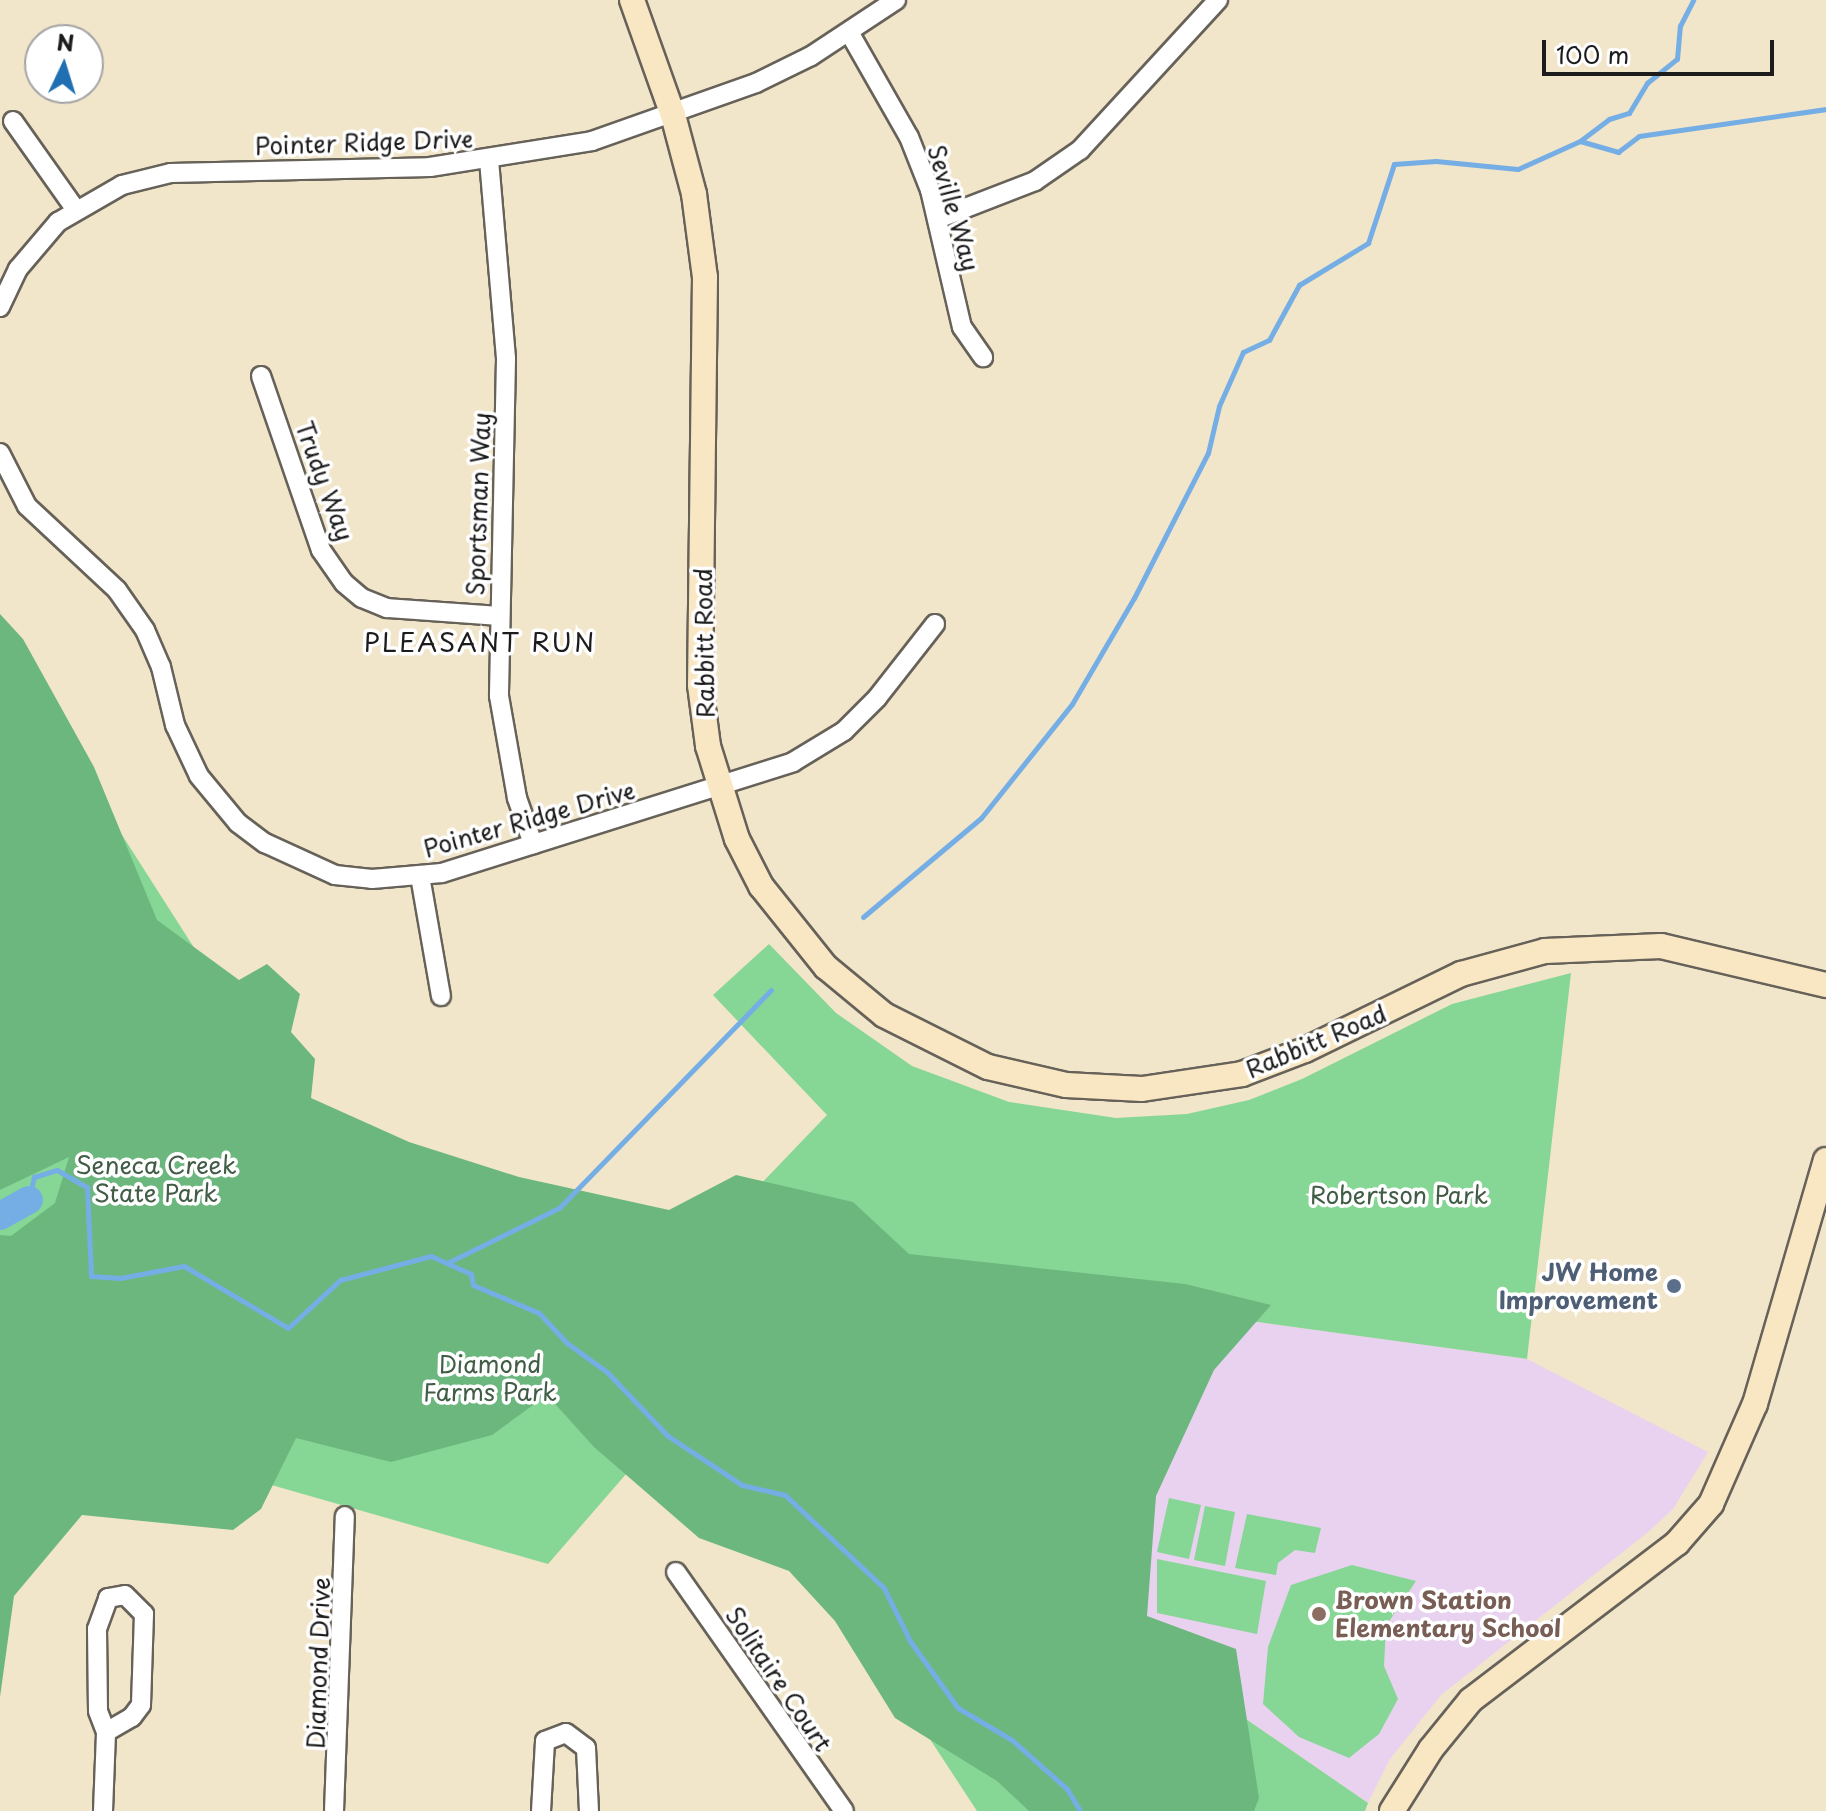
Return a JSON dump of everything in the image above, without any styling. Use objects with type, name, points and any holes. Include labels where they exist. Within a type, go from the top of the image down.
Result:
[{"type":"street","name":"Rabbitt Road","points":[[632,0],[673,115],[694,194],[705,277],[700,685],[719,789],[761,886],[826,967],[884,1015],[932,1043],[988,1067],[1066,1085],[1142,1089],[1242,1074],[1305,1050],[1461,974],[1509,958],[1567,948],[1661,946],[1826,985]]},
{"type":"street","name":"Pointer Ridge Drive","points":[[0,307],[18,269],[58,222],[122,185],[171,173],[430,167],[489,160],[592,141],[673,115],[756,83],[849,32],[896,0]]},
{"type":"street","points":[[937,219],[1035,181],[1080,150],[1218,0]]},
{"type":"street","name":"Seville Way","points":[[849,32],[909,137],[937,219],[962,327],[983,357]]},
{"type":"street","points":[[13,121],[76,210]]},
{"type":"street","name":"Sportsman Way","points":[[489,160],[506,359],[498,616],[502,733],[533,844]]},
{"type":"street","name":"Trudy Way","points":[[261,376],[321,550],[344,583],[387,608],[498,616]]},
{"type":"street","name":"Pointer Ridge Drive","points":[[0,453],[27,506],[117,590],[145,630],[161,667],[175,725],[199,776],[238,823],[301,863],[335,875],[420,876],[719,789],[793,762],[844,731],[877,698],[935,624]]},
{"type":"street","points":[[420,876],[441,996]]},
{"type":"street","points":[[1392,1811],[1431,1749],[1471,1700],[1677,1543],[1711,1504],[1755,1404],[1826,1160]]},
{"type":"street","name":"Diamond Drive","points":[[334,1811],[345,1516]]},
{"type":"street","name":"Solitaire Court","points":[[676,1572],[844,1811]]},
{"type":"street","points":[[103,1811],[106,1732],[98,1711],[97,1629],[108,1598],[125,1595],[144,1614],[141,1705],[132,1717],[106,1732]]},
{"type":"street","points":[[541,1811],[545,1741],[566,1733],[586,1748],[589,1811]]},
{"type":"shaded area","name":"Brown Station Elementary School","points":[[902,1273],[1527,1359],[1708,1452],[1673,1509],[1647,1533],[1441,1695],[1390,1759],[1368,1803],[833,1435]]},
{"type":"green space","points":[[0,614],[23,639],[94,767],[157,920],[239,980],[267,964],[300,994],[291,1032],[315,1059],[311,1098],[409,1142],[519,1177],[669,1210],[736,1175],[853,1202],[909,1254],[1185,1284],[1271,1305],[1214,1370],[1156,1496],[1147,1616],[1236,1649],[1259,1798],[1254,1811],[1029,1811],[997,1781],[895,1718],[835,1621],[789,1571],[699,1538],[594,1447],[547,1395],[492,1435],[391,1462],[296,1438],[261,1509],[233,1530],[82,1515],[14,1596],[0,1697],[0,1235],[11,1236],[55,1203],[69,1157],[0,1190]]},
{"type":"green space","points":[[0,644],[352,1195],[704,1243],[827,1115],[713,995],[769,944],[836,1013],[912,1066],[1009,1102],[1116,1118],[1187,1114],[1249,1100],[1302,1079],[1452,1004],[1571,973],[1527,1359],[902,1273],[833,1435],[1368,1803],[1365,1811],[977,1811],[831,1588],[633,1466],[548,1564],[180,1459],[148,1418],[0,1578]]},
{"type":"green space","points":[[1169,1498],[1201,1505],[1189,1559],[1157,1552]]},
{"type":"green space","points":[[1205,1506],[1235,1512],[1225,1566],[1194,1560]]},
{"type":"green space","points":[[1247,1514],[1321,1528],[1315,1553],[1295,1550],[1278,1563],[1276,1575],[1235,1568]]},
{"type":"green space","points":[[1157,1559],[1266,1581],[1257,1634],[1157,1613]]},
{"type":"green space","points":[[1352,1565],[1416,1581],[1386,1626],[1384,1666],[1398,1699],[1379,1734],[1349,1758],[1299,1737],[1263,1704],[1268,1647],[1291,1585]]},
{"type":"waterway","points":[[1580,141],[1609,119],[1629,113],[1647,83],[1677,59],[1680,26],[1693,0]]},
{"type":"waterway","points":[[863,917],[981,818],[1072,704],[1134,598],[1208,453],[1219,406],[1243,352],[1269,340],[1299,285],[1368,243],[1394,164],[1436,161],[1518,169],[1580,141],[1618,152],[1639,136],[1826,109]]},
{"type":"waterway","points":[[447,1263],[559,1208],[771,990]]},
{"type":"waterway","points":[[29,1200],[34,1177],[57,1170],[87,1187],[91,1276],[120,1278],[184,1266],[288,1328],[340,1280],[431,1256],[471,1274],[473,1285],[539,1313],[567,1343],[607,1372],[668,1436],[742,1485],[785,1495],[884,1588],[910,1641],[958,1708],[1012,1740],[1067,1789],[1080,1811]]},
{"type":"waterway","points":[[0,1216],[29,1200]]},
{"type":"place","name":"JW Home Improvement","points":[[1674,1286]]},
{"type":"place","name":"Brown Station Elementary School","points":[[1319,1614]]},
{"type":"district","name":"PLEASANT RUN","points":[[480,642]]},
{"type":"park label","name":"Seneca Creek State Park","points":[[156,1179]]},
{"type":"park label","name":"Robertson Park","points":[[1399,1195]]},
{"type":"park label","name":"Diamond Farms Park","points":[[490,1378]]}]
